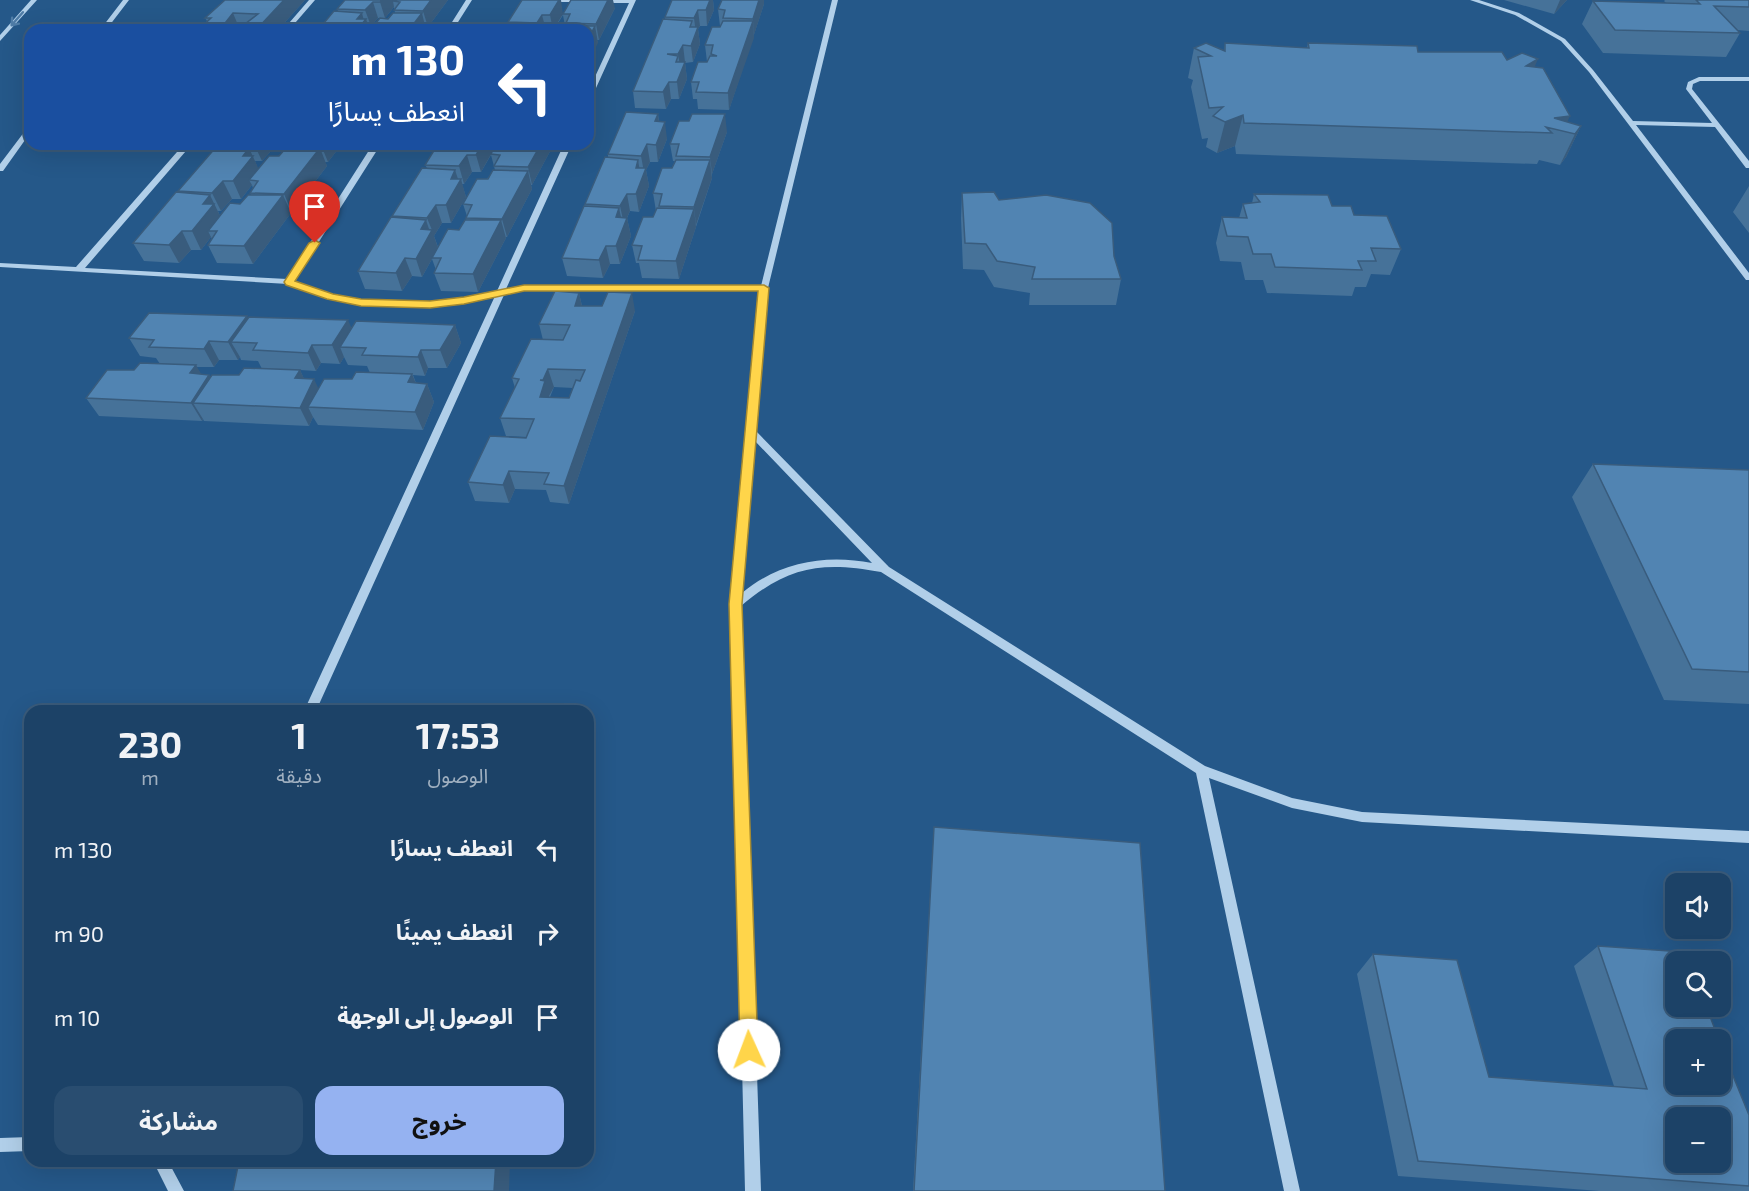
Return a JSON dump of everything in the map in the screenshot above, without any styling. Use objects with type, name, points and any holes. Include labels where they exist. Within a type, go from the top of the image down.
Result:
[{"type":"street","points":[[0,39],[34,0]]},
{"type":"street","points":[[108,24],[126,0]]},
{"type":"street","points":[[291,24],[312,0]]},
{"type":"street","points":[[454,24],[469,0]]},
{"type":"street","points":[[558,0],[632,1],[594,86]]},
{"type":"street","points":[[753,1191],[736,604],[764,288],[835,0]]},
{"type":"street","points":[[1473,0],[1517,14],[1563,40],[1631,123],[1749,278]]},
{"type":"street","points":[[1749,79],[1699,79],[1690,83],[1689,89],[1749,166]]},
{"type":"street","points":[[1631,123],[1717,125]]},
{"type":"street","points":[[0,169],[24,136]]},
{"type":"street","points":[[79,269],[183,150]]},
{"type":"street","points":[[289,282],[373,150]]},
{"type":"street","points":[[313,705],[565,150]]},
{"type":"street","points":[[0,265],[289,282],[331,297],[361,303],[430,304],[524,288],[764,288]]},
{"type":"street","points":[[751,431],[885,570],[1201,770],[1292,803],[1362,817],[1749,837]]},
{"type":"street","points":[[736,604],[752,589],[772,576],[800,566],[828,561],[847,562],[885,570]]},
{"type":"street","points":[[1201,770],[1292,1191]]},
{"type":"street","points":[[0,1145],[24,1143]]},
{"type":"street","points":[[163,1167],[176,1191]]},
{"type":"building","points":[[225,0],[284,0],[262,24],[245,24],[258,14],[233,13],[224,24],[204,24],[211,18],[205,18]]},
{"type":"building","points":[[345,0],[382,0],[373,2],[365,10],[337,9]]},
{"type":"building","points":[[394,0],[431,0],[423,11],[394,10],[400,2]]},
{"type":"building","points":[[522,0],[559,0],[550,15],[542,15],[537,23],[508,22]]},
{"type":"building","points":[[571,0],[608,0],[596,24],[566,23],[570,14],[563,14]]},
{"type":"building","points":[[672,0],[710,0],[706,10],[698,10],[694,18],[665,17]]},
{"type":"building","points":[[722,0],[759,0],[753,19],[723,18],[725,10],[718,9]]},
{"type":"building","points":[[1696,0],[1749,0],[1749,7],[1714,6],[1740,33],[1615,30],[1593,1],[1700,4]]},
{"type":"building","points":[[334,11],[362,13],[357,19],[366,19],[362,24],[323,24]]},
{"type":"building","points":[[393,13],[422,13],[414,24],[375,24],[380,18],[388,19]]},
{"type":"building","points":[[663,19],[692,21],[690,27],[698,27],[691,46],[683,45],[678,54],[667,54],[678,56],[676,62],[685,62],[677,82],[669,82],[663,92],[633,91]]},
{"type":"building","points":[[723,21],[753,21],[728,93],[696,92],[699,82],[691,82],[698,62],[707,62],[710,56],[717,56],[711,54],[713,45],[705,45],[712,27],[720,27]]},
{"type":"building","points":[[1206,43],[1225,51],[1225,43],[1309,48],[1308,43],[1417,46],[1418,52],[1502,52],[1507,60],[1522,53],[1538,59],[1526,66],[1543,68],[1570,116],[1554,118],[1581,126],[1575,134],[1546,127],[1552,133],[1244,123],[1243,115],[1225,122],[1213,116],[1223,107],[1209,108],[1198,57],[1211,56],[1194,48]]},
{"type":"building","points":[[626,112],[658,114],[655,121],[665,122],[656,145],[647,144],[641,156],[608,154]]},
{"type":"building","points":[[692,114],[725,114],[710,157],[676,156],[679,144],[670,144],[679,121],[689,121]]},
{"type":"building","points":[[214,150],[248,150],[243,156],[253,156],[233,181],[223,181],[212,193],[178,191]]},
{"type":"building","points":[[284,150],[318,150],[284,194],[250,193],[258,181],[249,180],[269,156],[279,156]]},
{"type":"building","points":[[434,150],[479,150],[476,155],[467,155],[459,166],[425,165]]},
{"type":"building","points":[[493,150],[538,150],[528,167],[494,166],[500,155],[491,154]]},
{"type":"building","points":[[605,157],[638,160],[636,168],[646,168],[636,194],[627,194],[620,206],[585,204]]},
{"type":"building","points":[[676,160],[710,160],[694,207],[659,206],[662,194],[653,193],[662,168],[672,168]]},
{"type":"building","points":[[422,168],[455,170],[451,179],[461,179],[446,205],[436,205],[427,218],[392,216]]},
{"type":"building","points":[[493,170],[528,171],[502,219],[466,218],[472,205],[463,204],[477,179],[488,179]]},
{"type":"building","points":[[176,192],[210,195],[203,204],[214,204],[192,231],[182,231],[169,245],[133,243]]},
{"type":"building","points":[[994,192],[999,200],[1046,195],[1090,203],[1112,223],[1114,256],[1121,279],[1032,279],[1035,267],[997,261],[986,244],[965,243],[962,193]]},
{"type":"building","points":[[1254,194],[1328,195],[1332,206],[1351,206],[1354,215],[1387,216],[1401,249],[1371,248],[1376,261],[1358,261],[1362,270],[1275,267],[1271,254],[1253,254],[1248,237],[1227,236],[1222,217],[1247,218],[1243,204],[1260,202]]},
{"type":"building","points":[[248,195],[283,195],[244,246],[208,245],[217,231],[208,231],[230,203],[240,204]]},
{"type":"building","points":[[584,206],[619,208],[616,217],[627,218],[616,246],[606,246],[599,260],[562,258]]},
{"type":"building","points":[[657,208],[694,209],[676,261],[638,260],[642,246],[632,245],[643,217],[653,217]]},
{"type":"building","points":[[391,217],[426,220],[421,229],[432,230],[416,259],[405,258],[396,273],[358,271]]},
{"type":"building","points":[[465,220],[501,220],[473,274],[434,273],[441,258],[432,258],[448,229],[459,230]]},
{"type":"building","points":[[555,291],[579,293],[575,306],[602,306],[608,292],[632,293],[564,486],[544,484],[549,473],[509,471],[503,485],[468,482],[490,436],[526,438],[534,419],[500,418],[519,379],[512,378],[531,339],[563,340],[570,325],[539,324]],"holes":[[[548,369],[585,370],[580,381],[576,380],[569,398],[540,397],[545,381],[540,380],[543,380]]]},
{"type":"building","points":[[149,313],[247,316],[228,342],[209,341],[204,349],[149,347],[154,340],[129,338]]},
{"type":"building","points":[[249,317],[348,320],[332,345],[312,345],[308,353],[253,350],[257,343],[231,342]]},
{"type":"building","points":[[356,321],[455,325],[440,350],[421,350],[418,357],[362,355],[366,348],[340,347]]},
{"type":"building","points":[[140,363],[196,365],[190,373],[209,375],[191,403],[86,398],[107,370],[134,370]]},
{"type":"building","points":[[244,368],[300,370],[295,378],[314,379],[300,408],[193,403],[212,375],[239,375]]},
{"type":"building","points":[[356,372],[412,374],[408,382],[427,384],[415,412],[308,407],[324,379],[352,379]]},
{"type":"building","points":[[1593,464],[1749,470],[1749,672],[1692,669]]},
{"type":"building","points":[[934,827],[1140,843],[1165,1191],[914,1191]]},
{"type":"building","points":[[1598,946],[1670,951],[1665,951],[1665,1017],[1710,1017],[1715,1029],[1665,1029],[1665,1095],[1731,1095],[1731,1071],[1749,1115],[1749,1186],[1418,1161],[1373,954],[1457,960],[1489,1077],[1647,1089]]},
{"type":"building","points":[[238,1167],[496,1167],[494,1191],[233,1191]]},
{"type":"route","points":[[315,243],[289,282],[331,297],[361,303],[430,304],[524,288],[764,288],[736,604],[749,1050]]}]
